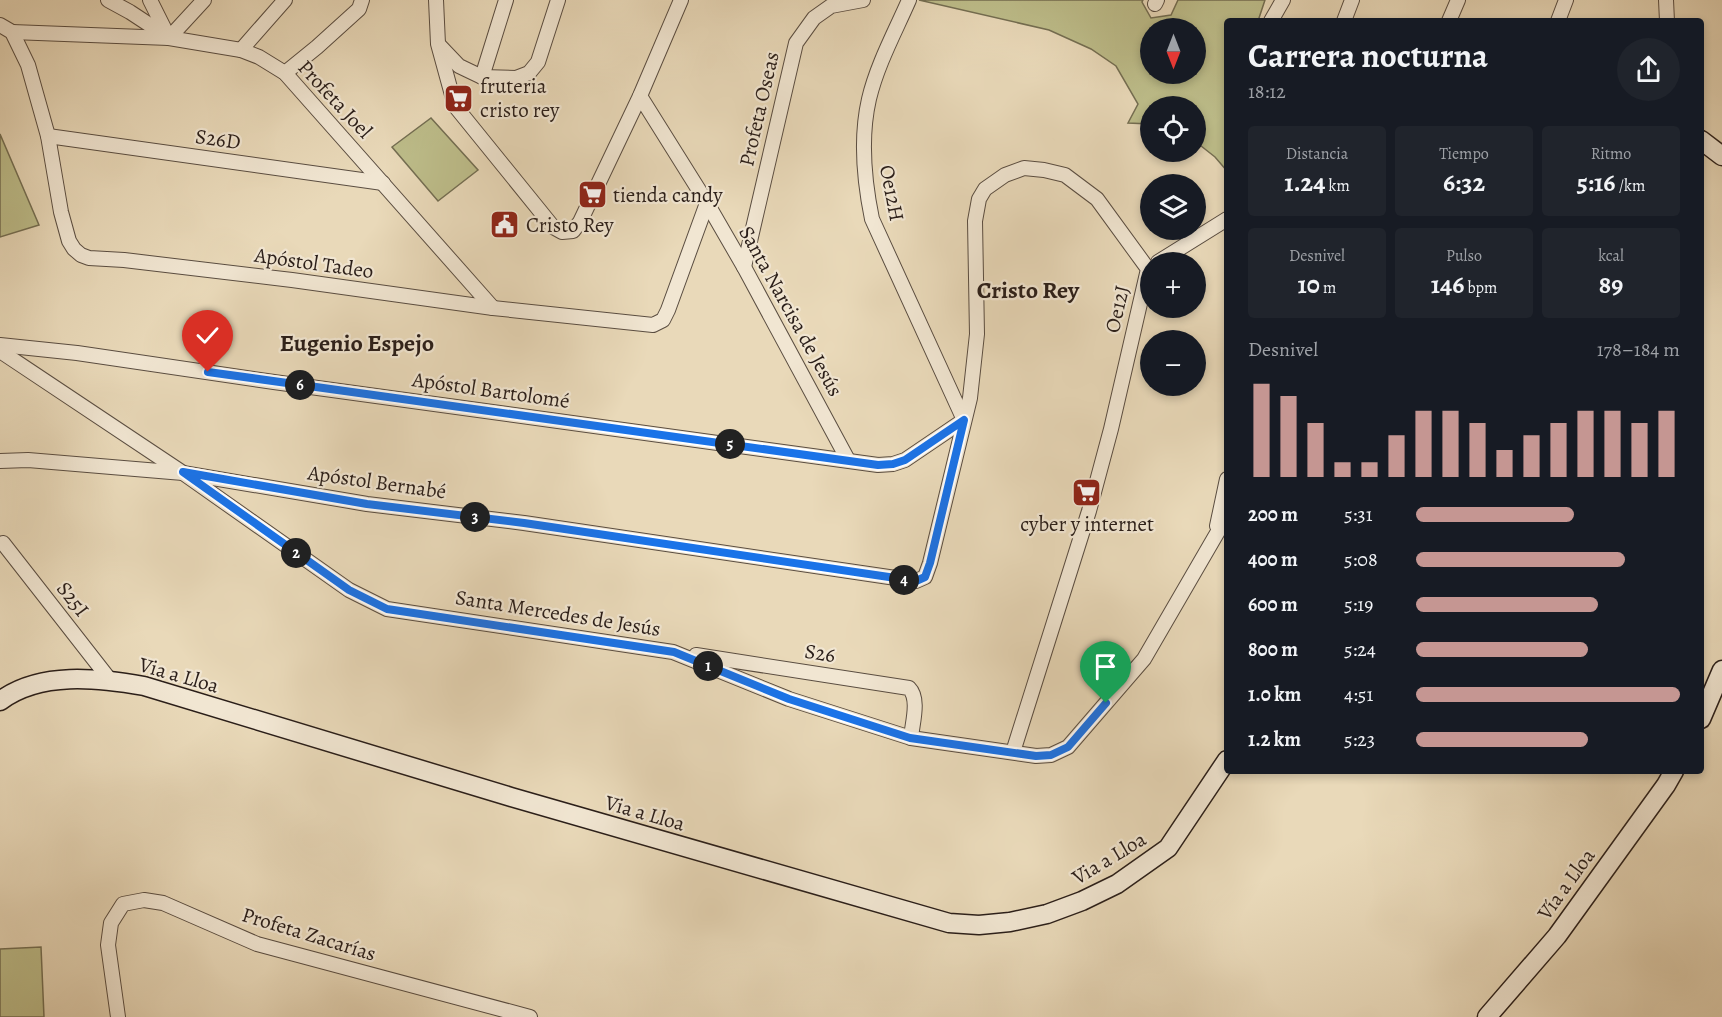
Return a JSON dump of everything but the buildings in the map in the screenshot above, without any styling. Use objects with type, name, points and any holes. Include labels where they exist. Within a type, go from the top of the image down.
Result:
[{"type":"street","points":[[108,0],[169,38]]},
{"type":"street","points":[[150,0],[169,38]]},
{"type":"street","points":[[169,38],[204,0]]},
{"type":"street","points":[[241,50],[285,0]]},
{"type":"street","points":[[285,73],[359,9],[362,0]]},
{"type":"street","points":[[436,0],[438,44],[455,106],[553,227],[562,232],[573,231],[580,222],[640,96],[681,0]]},
{"type":"street","points":[[482,77],[507,0]]},
{"type":"street","points":[[438,44],[459,66],[482,77],[516,78],[529,73],[538,62],[558,0]]},
{"type":"street","name":"Profeta Oseas","points":[[744,267],[796,43],[813,18],[831,6],[863,0]]},
{"type":"street","name":"Oe12H","points":[[909,0],[879,68],[869,99],[864,146],[866,190],[872,219],[964,420]]},
{"type":"street","points":[[1273,18],[1283,0]]},
{"type":"street","points":[[1345,18],[1352,0]]},
{"type":"street","points":[[1450,18],[1458,0]]},
{"type":"street","points":[[1559,18],[1566,0]]},
{"type":"street","points":[[1666,0],[1667,18]]},
{"type":"street","name":"Profeta Joel","points":[[6,28],[169,38],[241,50],[260,57],[285,73],[493,308]]},
{"type":"street","name":"Apóstol Tadeo","points":[[6,28],[28,65],[48,136],[61,212],[69,241],[81,255],[89,258],[124,260],[292,280],[493,308],[653,325],[663,320],[707,202]]},
{"type":"street","name":"Santa Narcisa de Jesús","points":[[640,96],[707,202],[848,460]]},
{"type":"street","name":"S26D","points":[[48,136],[383,183]]},
{"type":"street","points":[[1704,143],[1722,156]]},
{"type":"street","name":"Oe12J","points":[[925,577],[970,398],[977,334],[975,221],[979,199],[985,189],[1005,175],[1024,168],[1044,170],[1065,176],[1097,199],[1141,252]]},
{"type":"street","points":[[1174,252],[1224,221]]},
{"type":"street","name":"Oe12J","points":[[1013,752],[1089,511],[1140,314]]},
{"type":"street","name":"Apóstol Bartolomé","points":[[0,345],[77,353],[285,384],[878,465],[905,460],[964,420]]},
{"type":"street","name":"Santa Mercedes de Jesús","points":[[0,351],[183,472],[349,590],[387,609],[674,652],[789,699],[910,738],[1036,756],[1051,755],[1068,747],[1143,659],[1224,521]]},
{"type":"street","name":"Apóstol Bernabé","points":[[0,461],[28,460],[183,472],[367,504],[524,523],[902,580],[916,581],[925,577]]},
{"type":"street","points":[[1215,537],[1224,494]]},
{"type":"street","name":"S25I","points":[[3,543],[110,680]]},
{"type":"street","name":"S26","points":[[674,652],[909,688],[915,700],[910,738]]},
{"type":"street","points":[[1704,713],[1722,669]]},
{"type":"street","name":"Via a Lloa","points":[[0,701],[25,687],[62,680],[110,680],[144,686],[522,801],[949,923],[979,925],[1010,922],[1047,914],[1082,901],[1117,884],[1168,848],[1224,764]]},
{"type":"street","name":"Vía a Lloa","points":[[1487,1017],[1557,936],[1672,774]]},
{"type":"street","name":"Profeta Zacarías","points":[[118,1017],[108,945],[111,923],[123,904],[144,900],[163,903],[257,944],[530,1017]]},
{"type":"green space","points":[[919,0],[1143,0],[1151,18],[1171,15],[1178,0],[1265,0],[1259,18],[1224,18],[1224,168],[1206,150],[1206,96],[1140,96],[1140,124],[1128,123],[1138,104],[1116,66],[1091,49],[1049,30]]},
{"type":"green space","points":[[431,118],[478,170],[438,201],[392,147]]},
{"type":"green space","points":[[0,134],[39,225],[0,237]]},
{"type":"green space","points":[[41,947],[44,1017],[0,1017],[0,949]]},
{"type":"place","name":"fruteria cristo rey","points":[[459,98]]},
{"type":"place","name":"tienda candy","points":[[592,195]]},
{"type":"place","name":"Cristo Rey","points":[[505,225]]},
{"type":"place","name":"cyber y internet","points":[[1087,493]]},
{"type":"district","name":"Cristo Rey","points":[[1028,290]]},
{"type":"district","name":"Eugenio Espejo","points":[[357,343]]},
{"type":"route","points":[[208,372],[878,465],[905,460],[964,420],[927,574],[921,580],[916,581],[524,523],[367,504],[183,472],[349,590],[387,609],[674,652],[789,699],[910,738],[1036,756],[1051,755],[1068,747],[1106,703]]}]
